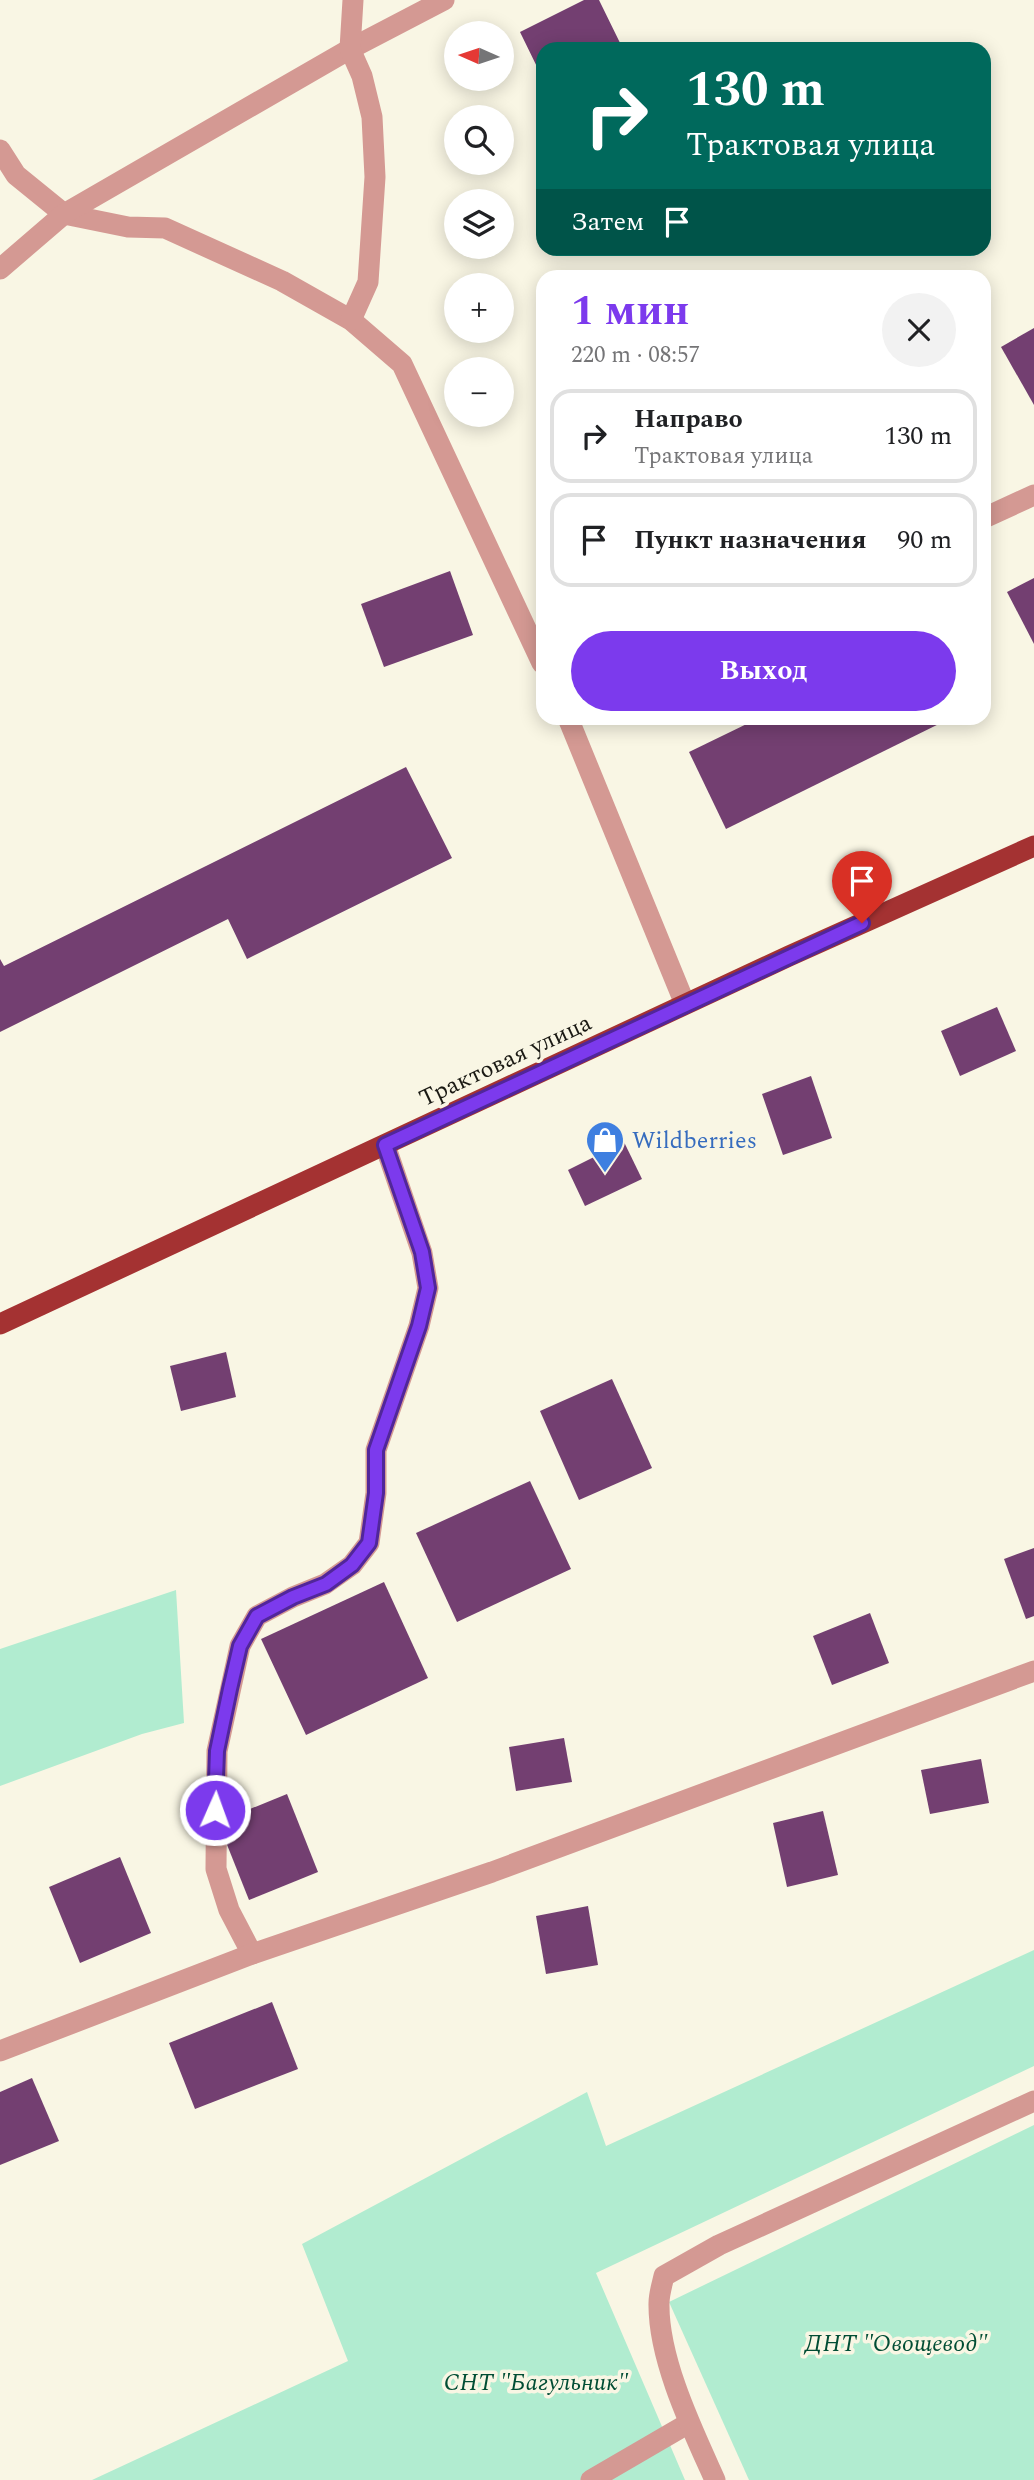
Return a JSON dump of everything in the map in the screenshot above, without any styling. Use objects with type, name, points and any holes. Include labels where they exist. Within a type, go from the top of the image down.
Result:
[{"type":"highway","name":"Трактовая улица","points":[[0,1324],[685,1004],[1034,846]]},
{"type":"street","points":[[351,320],[368,282],[375,177],[372,117],[362,76],[350,49],[353,0]]},
{"type":"street","points":[[0,269],[64,214],[350,49],[444,0]]},
{"type":"street","points":[[0,150],[16,175],[64,214],[128,227],[165,228],[282,281],[351,320],[402,364],[536,650]]},
{"type":"street","points":[[991,515],[1034,495]]},
{"type":"street","points":[[571,725],[685,1004]]},
{"type":"street","points":[[252,1954],[229,1910],[216,1869],[217,1751],[240,1646],[257,1616],[326,1584],[352,1565],[369,1543],[376,1493],[376,1450],[416,1336],[428,1288],[422,1252],[385,1145]]},
{"type":"street","points":[[0,2051],[252,1954],[492,1872],[1034,1671]]},
{"type":"street","points":[[715,2480],[689,2423],[663,2343],[659,2302],[664,2276],[719,2245],[1034,2101]]},
{"type":"street","points":[[591,2480],[689,2423]]},
{"type":"green space","points":[[176,1590],[184,1723],[142,1734],[0,1786],[0,1649]]},
{"type":"green space","name":"СНТ \"Багульник\"","points":[[1034,1950],[1034,2066],[596,2273],[685,2480],[92,2480],[348,2361],[302,2244],[587,2092],[606,2146]]},
{"type":"green space","name":"ДНТ \"Овощевод\"","points":[[1034,2125],[1034,2480],[749,2480],[669,2302]]},
{"type":"building","points":[[584,0],[599,0],[620,42],[536,42],[536,65],[520,32]]},
{"type":"building","points":[[1034,328],[1034,405],[1001,347]]},
{"type":"building","points":[[450,571],[473,635],[384,667],[361,604]]},
{"type":"building","points":[[1034,578],[1034,644],[1007,592]]},
{"type":"building","points":[[745,725],[937,725],[726,829],[689,752]]},
{"type":"building","points":[[406,767],[452,858],[247,959],[228,919],[0,1032],[0,959],[4,966]]},
{"type":"building","points":[[997,1007],[1016,1051],[960,1076],[941,1031]]},
{"type":"building","points":[[811,1076],[832,1138],[783,1155],[762,1094]]},
{"type":"building","name":"Wildberries","points":[[624,1142],[642,1179],[585,1206],[568,1170]]},
{"type":"building","points":[[226,1352],[236,1397],[181,1411],[170,1366]]},
{"type":"building","points":[[612,1379],[652,1468],[579,1500],[540,1411]]},
{"type":"building","points":[[530,1481],[571,1569],[457,1622],[416,1533]]},
{"type":"building","points":[[1034,1548],[1034,1616],[1026,1619],[1004,1559]]},
{"type":"building","points":[[384,1582],[428,1678],[306,1735],[261,1639]]},
{"type":"building","points":[[870,1613],[889,1663],[832,1685],[813,1636]]},
{"type":"building","points":[[564,1738],[572,1782],[516,1791],[509,1747]]},
{"type":"building","points":[[981,1759],[989,1803],[930,1814],[921,1770]]},
{"type":"building","points":[[287,1794],[318,1872],[249,1900],[218,1822]]},
{"type":"building","points":[[823,1811],[838,1875],[787,1887],[773,1823]]},
{"type":"building","points":[[120,1857],[151,1933],[80,1963],[49,1887]]},
{"type":"building","points":[[588,1906],[598,1965],[546,1974],[536,1916]]},
{"type":"building","points":[[272,2002],[298,2069],[195,2109],[169,2043]]},
{"type":"building","points":[[32,2078],[59,2141],[0,2165],[0,2092]]},
{"type":"place","name":"Wildberries","points":[[605,1174]]},
{"type":"route","points":[[215,1810],[217,1751],[230,1689],[240,1646],[257,1616],[326,1584],[352,1565],[369,1543],[376,1493],[376,1450],[419,1326],[428,1288],[422,1252],[385,1145],[862,923]]}]
